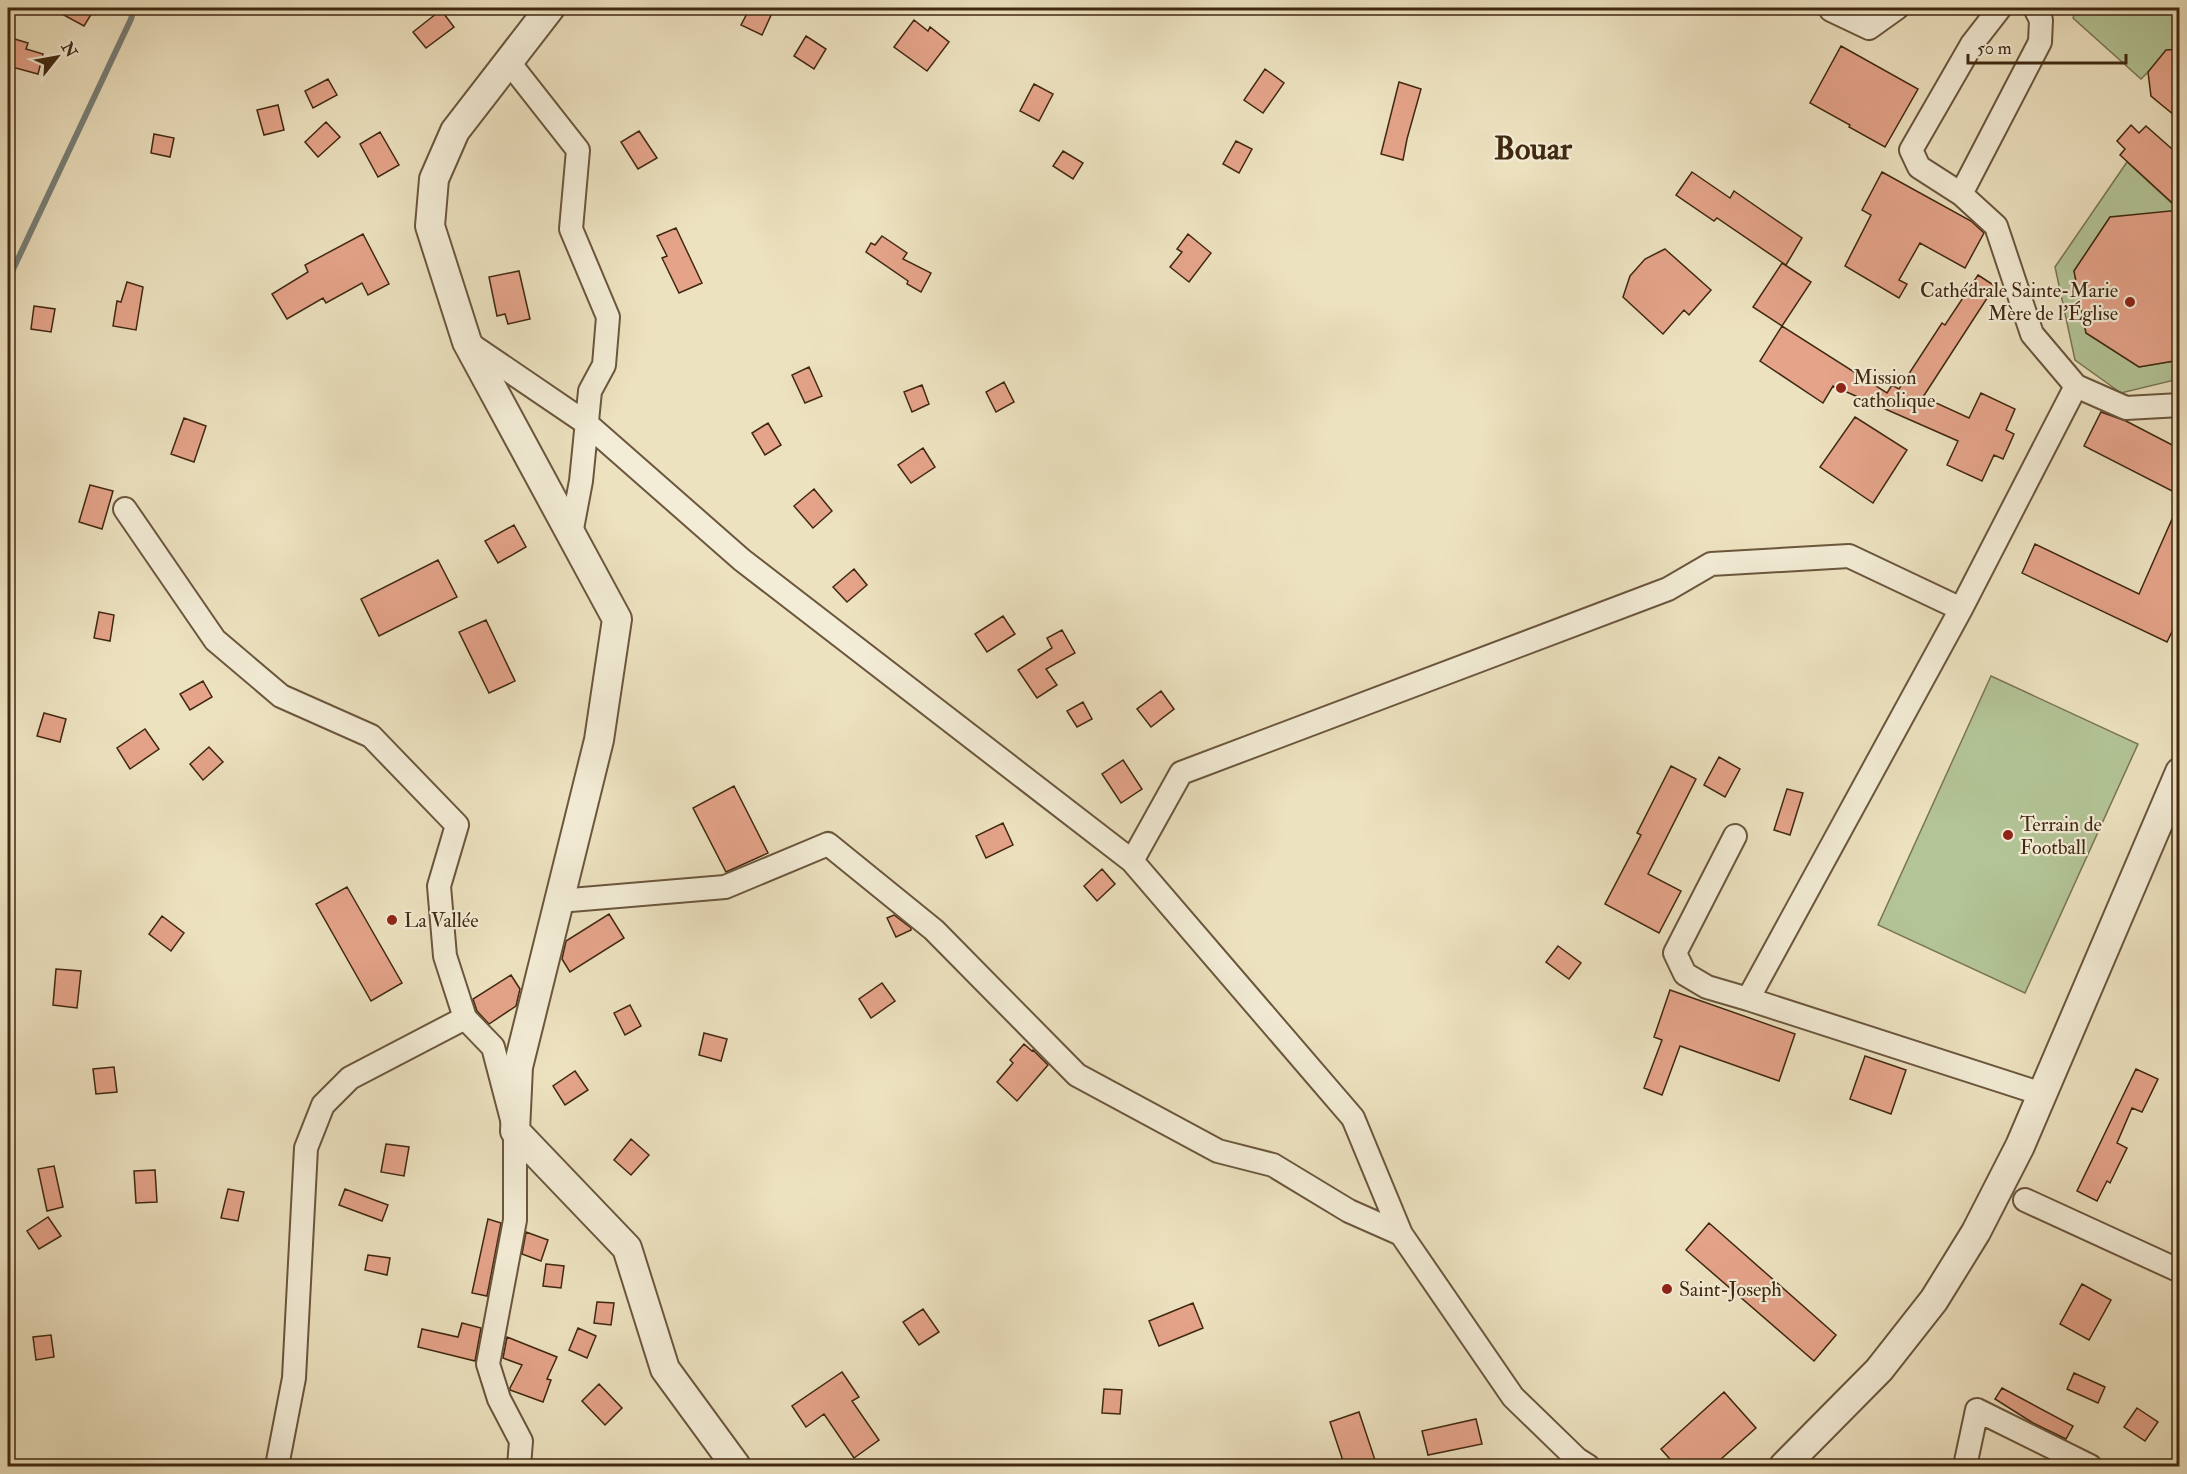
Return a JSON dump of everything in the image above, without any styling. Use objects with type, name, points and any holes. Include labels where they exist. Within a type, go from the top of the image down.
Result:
[{"type":"street","points":[[519,1467],[521,1441],[499,1399],[488,1364],[515,1220],[518,1067],[598,740],[617,619],[467,342],[430,226],[434,179],[455,131],[550,8]]},
{"type":"street","points":[[1831,10],[1869,28],[1897,8]]},
{"type":"street","points":[[2000,8],[1972,44],[1911,150],[1919,167],[1961,194],[1996,226],[2032,334],[2076,386],[2126,408],[2180,405]]},
{"type":"street","points":[[1961,194],[2040,42],[2041,20],[2035,8]]},
{"type":"street","points":[[508,61],[578,150],[571,229],[608,317],[604,365],[590,391],[581,481],[571,534]]},
{"type":"street","points":[[467,342],[586,423],[742,560],[1132,861],[1353,1118],[1401,1234],[1513,1397],[1588,1467]]},
{"type":"street","points":[[1748,999],[1960,609],[2076,386]]},
{"type":"street","points":[[125,509],[215,640],[281,696],[370,736],[457,825],[439,886],[445,956],[465,1018],[493,1047],[515,1131],[627,1248],[665,1369],[736,1467]]},
{"type":"street","points":[[1132,861],[1181,773],[1668,589],[1711,564],[1849,556],[1960,609]]},
{"type":"street","points":[[1784,1467],[1879,1371],[1934,1300],[1976,1232],[2020,1146],[2178,780]]},
{"type":"street","points":[[1735,836],[1675,953],[1684,974],[1707,987],[2042,1094]]},
{"type":"street","points":[[559,901],[725,887],[828,844],[934,930],[1077,1075],[1218,1151],[1273,1165],[1349,1211],[1401,1234]]},
{"type":"street","points":[[277,1467],[294,1377],[306,1148],[323,1105],[350,1078],[465,1018]]},
{"type":"street","points":[[2025,1200],[2180,1271]]},
{"type":"street","points":[[1965,1467],[1977,1410],[2090,1467]]},
{"type":"green space","points":[[2077,8],[2179,8],[2179,49],[2141,79],[2073,18]]},
{"type":"green space","points":[[2127,162],[2179,210],[2179,213],[2110,217],[2074,271],[2086,333],[2139,367],[2179,360],[2179,379],[2121,393],[2075,360],[2055,267]]},
{"type":"green space","name":"Terrain de Football","points":[[1991,676],[2138,744],[2025,993],[1878,925]]},
{"type":"building","points":[[51,8],[95,8],[84,26]]},
{"type":"building","points":[[750,8],[761,8],[772,13],[762,35],[741,25]]},
{"type":"building","points":[[441,10],[454,27],[426,48],[413,32]]},
{"type":"building","points":[[914,20],[928,31],[930,27],[949,42],[927,71],[894,47]]},
{"type":"building","points":[[806,36],[826,49],[814,69],[794,56]]},
{"type":"building","points":[[8,37],[28,43],[26,49],[43,54],[38,74],[8,66]]},
{"type":"building","points":[[1841,46],[1918,89],[1885,147],[1810,103]]},
{"type":"building","points":[[2180,49],[2180,120],[2151,96],[2148,72],[2166,50]]},
{"type":"building","points":[[1265,69],[1284,83],[1263,113],[1244,100]]},
{"type":"building","points":[[328,79],[337,95],[313,108],[305,91]]},
{"type":"building","points":[[1399,82],[1421,89],[1403,160],[1381,154]]},
{"type":"building","points":[[1034,84],[1053,94],[1039,121],[1020,111]]},
{"type":"building","points":[[278,105],[284,130],[264,135],[257,110]]},
{"type":"building","points":[[326,122],[340,137],[318,157],[305,142]]},
{"type":"building","points":[[2131,125],[2139,133],[2146,126],[2180,156],[2180,210],[2120,155],[2125,149],[2117,141]]},
{"type":"building","points":[[639,131],[657,158],[638,169],[621,142]]},
{"type":"building","points":[[380,132],[399,165],[378,177],[360,144]]},
{"type":"building","points":[[154,134],[174,138],[170,157],[151,153]]},
{"type":"building","points":[[1236,141],[1252,149],[1239,173],[1223,164]]},
{"type":"building","points":[[1063,151],[1083,163],[1073,179],[1053,166]]},
{"type":"building","points":[[1692,172],[1730,198],[1734,191],[1802,238],[1786,265],[1717,218],[1714,221],[1676,195]]},
{"type":"building","points":[[1882,172],[1971,221],[1984,233],[1965,268],[1920,243],[1899,280],[1907,284],[1899,298],[1845,266],[1871,215],[1862,210]]},
{"type":"building","name":"Cathédrale Sainte-Marie Mère de l'Église","points":[[2180,210],[2180,360],[2139,367],[2086,333],[2074,271],[2110,217]]},
{"type":"building","points":[[676,228],[702,283],[679,293],[662,258],[667,256],[657,236]]},
{"type":"building","points":[[363,234],[389,284],[368,295],[362,283],[326,303],[323,298],[287,319],[272,294],[308,272],[305,265]]},
{"type":"building","points":[[1188,234],[1211,253],[1189,282],[1170,267],[1182,252],[1177,249]]},
{"type":"building","points":[[882,236],[907,253],[903,259],[931,273],[921,292],[866,252],[871,243],[875,245]]},
{"type":"building","points":[[1665,249],[1711,290],[1689,315],[1684,310],[1663,334],[1623,297],[1630,276],[1645,259]]},
{"type":"building","points":[[1782,263],[1811,282],[1782,326],[1753,307]]},
{"type":"building","points":[[519,271],[530,319],[508,324],[505,314],[497,316],[489,277]]},
{"type":"building","points":[[1978,275],[1995,286],[1923,397],[1969,418],[1981,393],[2015,409],[2006,430],[2014,434],[2003,459],[1994,455],[1982,481],[1947,465],[1958,441],[1833,386],[1823,403],[1760,361],[1782,326],[1887,393],[1892,385],[1899,389],[1942,323],[1945,325]]},
{"type":"building","points":[[127,282],[143,287],[136,330],[113,326],[117,301],[121,302]]},
{"type":"building","points":[[34,306],[55,309],[51,332],[31,329]]},
{"type":"building","points":[[809,367],[822,396],[805,403],[792,375]]},
{"type":"building","points":[[1004,382],[1014,402],[996,412],[986,392]]},
{"type":"building","points":[[922,385],[929,404],[912,412],[904,392]]},
{"type":"building","points":[[2101,412],[2126,421],[2180,449],[2180,495],[2084,446]]},
{"type":"building","points":[[1855,417],[1907,450],[1873,503],[1820,467]]},
{"type":"building","points":[[184,418],[206,426],[194,462],[171,454]]},
{"type":"building","points":[[768,423],[781,445],[765,455],[752,433]]},
{"type":"building","points":[[923,448],[935,467],[911,483],[898,465]]},
{"type":"building","points":[[90,485],[113,491],[102,529],[79,522]]},
{"type":"building","points":[[814,489],[832,511],[813,528],[794,506]]},
{"type":"building","points":[[2180,501],[2180,615],[2167,642],[2022,573],[2035,544],[2139,594]]},
{"type":"building","points":[[514,525],[526,547],[498,563],[485,541]]},
{"type":"building","points":[[438,560],[457,597],[379,636],[361,599]]},
{"type":"building","points":[[854,569],[867,585],[847,602],[833,587]]},
{"type":"building","points":[[99,612],[114,615],[110,641],[94,638]]},
{"type":"building","points":[[1003,616],[1015,634],[987,652],[975,634]]},
{"type":"building","points":[[486,620],[515,681],[489,693],[459,632]]},
{"type":"building","points":[[1062,630],[1075,653],[1046,669],[1057,685],[1037,698],[1018,670],[1052,648],[1047,638]]},
{"type":"building","points":[[203,681],[212,697],[190,710],[180,694]]},
{"type":"building","points":[[1161,691],[1174,709],[1151,727],[1137,709]]},
{"type":"building","points":[[1083,702],[1092,719],[1077,727],[1067,711]]},
{"type":"building","points":[[44,713],[66,719],[60,742],[37,736]]},
{"type":"building","points":[[145,729],[159,749],[130,769],[117,748]]},
{"type":"building","points":[[209,747],[223,762],[203,780],[190,764]]},
{"type":"building","points":[[1719,757],[1740,769],[1725,797],[1704,785]]},
{"type":"building","points":[[1123,760],[1142,789],[1121,803],[1102,774]]},
{"type":"building","points":[[1671,766],[1696,779],[1648,874],[1681,891],[1659,933],[1605,904],[1641,835],[1637,833]]},
{"type":"building","points":[[734,786],[768,853],[726,872],[693,808]]},
{"type":"building","points":[[1787,789],[1803,793],[1790,835],[1774,830]]},
{"type":"building","points":[[1003,823],[1013,845],[986,858],[976,836]]},
{"type":"building","points":[[1102,869],[1115,884],[1097,901],[1084,886]]},
{"type":"building","points":[[347,887],[402,983],[371,1001],[316,904]]},
{"type":"building","points":[[609,914],[624,938],[570,972],[562,959],[566,941]]},
{"type":"building","points":[[894,915],[911,930],[896,937],[887,918]]},
{"type":"building","points":[[162,916],[184,933],[171,951],[149,934]]},
{"type":"building","points":[[1558,946],[1581,963],[1569,979],[1546,962]]},
{"type":"building","points":[[56,969],[81,971],[77,1008],[53,1005]]},
{"type":"building","points":[[511,975],[520,989],[516,1006],[489,1024],[477,1011],[473,999]]},
{"type":"building","points":[[882,983],[895,1001],[871,1018],[859,999]]},
{"type":"building","points":[[1670,990],[1795,1034],[1779,1081],[1680,1046],[1662,1095],[1644,1088],[1662,1040],[1654,1037]]},
{"type":"building","points":[[630,1005],[641,1026],[625,1035],[614,1013]]},
{"type":"building","points":[[704,1033],[727,1039],[721,1061],[699,1055]]},
{"type":"building","points":[[1024,1044],[1048,1065],[1017,1101],[997,1082],[1013,1063],[1010,1060]]},
{"type":"building","points":[[1865,1056],[1906,1070],[1891,1114],[1850,1099]]},
{"type":"building","points":[[114,1067],[117,1092],[96,1094],[93,1069]]},
{"type":"building","points":[[2136,1069],[2158,1079],[2142,1112],[2132,1108],[2117,1143],[2127,1148],[2110,1183],[2107,1181],[2097,1201],[2077,1191]]},
{"type":"building","points":[[575,1071],[588,1090],[565,1105],[553,1086]]},
{"type":"building","points":[[631,1139],[649,1155],[631,1175],[614,1160]]},
{"type":"building","points":[[386,1144],[409,1147],[404,1176],[381,1172]]},
{"type":"building","points":[[54,1166],[63,1207],[47,1211],[38,1169]]},
{"type":"building","points":[[155,1170],[157,1202],[136,1203],[134,1171]]},
{"type":"building","points":[[228,1189],[244,1192],[238,1221],[221,1218]]},
{"type":"building","points":[[345,1189],[388,1205],[382,1221],[339,1205]]},
{"type":"building","points":[[48,1217],[61,1236],[39,1249],[27,1231]]},
{"type":"building","points":[[488,1219],[501,1223],[487,1296],[472,1293]]},
{"type":"building","points":[[1709,1223],[1836,1335],[1814,1361],[1686,1250]]},
{"type":"building","points":[[526,1232],[548,1240],[541,1261],[522,1254]]},
{"type":"building","points":[[368,1255],[390,1258],[387,1275],[365,1270]]},
{"type":"building","points":[[546,1264],[564,1266],[561,1288],[543,1286]]},
{"type":"building","points":[[2082,1284],[2111,1300],[2089,1340],[2060,1324]]},
{"type":"building","points":[[597,1302],[614,1303],[611,1325],[594,1323]]},
{"type":"building","points":[[1193,1303],[1203,1328],[1159,1346],[1149,1321]]},
{"type":"building","points":[[923,1309],[939,1332],[919,1345],[903,1322]]},
{"type":"building","points":[[462,1323],[481,1328],[475,1361],[418,1347],[422,1329],[458,1337]]},
{"type":"building","points":[[578,1328],[596,1336],[587,1358],[569,1350]]},
{"type":"building","points":[[51,1335],[54,1357],[36,1360],[33,1337]]},
{"type":"building","points":[[507,1337],[557,1357],[547,1379],[551,1380],[543,1402],[510,1390],[522,1365],[503,1358]]},
{"type":"building","points":[[842,1372],[859,1397],[852,1401],[879,1440],[854,1458],[824,1414],[806,1427],[792,1406]]},
{"type":"building","points":[[2074,1373],[2105,1387],[2098,1403],[2067,1389]]},
{"type":"building","points":[[599,1384],[622,1408],[605,1425],[582,1401]]},
{"type":"building","points":[[2002,1388],[2073,1426],[2066,1439],[2033,1423],[1995,1399]]},
{"type":"building","points":[[1104,1389],[1122,1390],[1120,1414],[1102,1413]]},
{"type":"building","points":[[1724,1392],[1756,1428],[1712,1467],[1677,1467],[1661,1449]]},
{"type":"building","points":[[2137,1408],[2158,1422],[2145,1441],[2124,1427]]},
{"type":"building","points":[[1359,1412],[1375,1460],[1356,1467],[1345,1467],[1330,1422]]},
{"type":"building","points":[[1476,1419],[1482,1444],[1428,1455],[1422,1431]]},
{"type":"waterway","points":[[8,280],[131,19],[134,8]]},
{"type":"place","name":"Cathédrale Sainte-Marie Mère de l'Église","points":[[2130,302]]},
{"type":"place","name":"Mission catholique","points":[[1841,388]]},
{"type":"place","name":"Terrain de Football","points":[[2008,835]]},
{"type":"place","name":"La Vallée","points":[[392,920]]},
{"type":"place","name":"Saint-Joseph","points":[[1667,1289]]},
{"type":"district","name":"Bouar","points":[[1533,148]]}]
